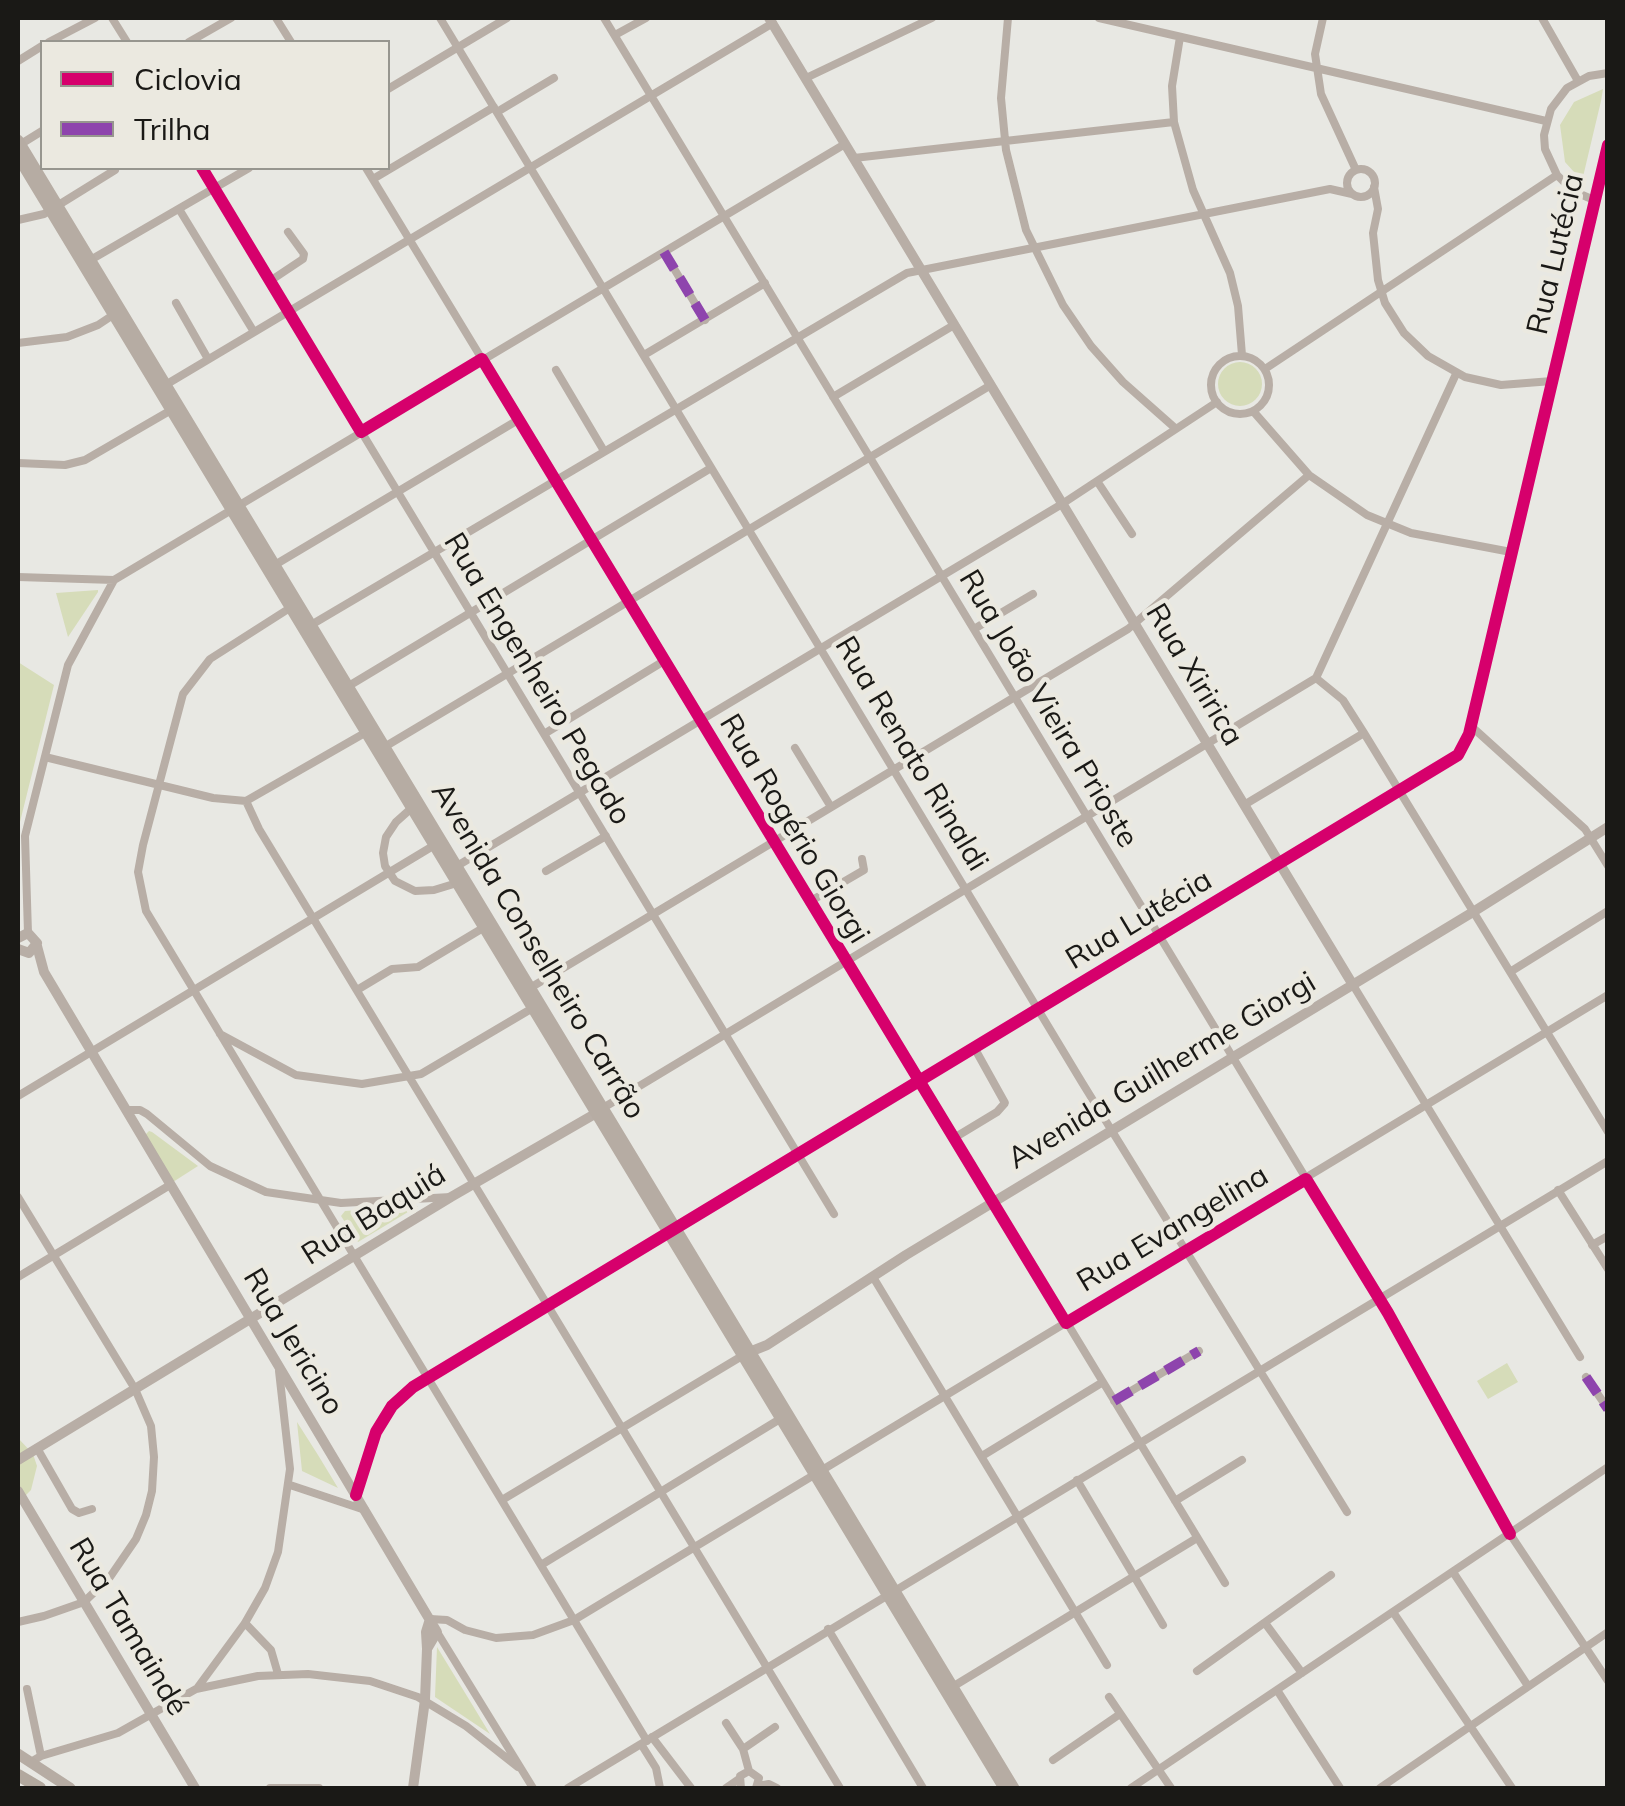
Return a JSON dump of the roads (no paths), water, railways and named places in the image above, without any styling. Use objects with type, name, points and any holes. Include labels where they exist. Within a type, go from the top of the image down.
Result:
[{"type":"highway","points":[[18,1775],[40,1788]]},
{"type":"main road","name":"Avenida Conselheiro Carrão","points":[[18,147],[28,176],[54,208],[87,262],[818,1472],[1004,1788]]},
{"type":"main road","name":"Avenida Conselheiro Carrão","points":[[461,881],[483,928],[526,990],[531,1009],[599,1111]]},
{"type":"main road","name":"Avenida Conselheiro Carrão","points":[[746,1354],[780,1419],[818,1472]]},
{"type":"main road","name":"Avenida Conselheiro Carrão","points":[[948,1690],[1014,1788]]},
{"type":"main road","points":[[18,1754],[36,1759],[70,1788]]},
{"type":"street","points":[[53,40],[95,18]]},
{"type":"street","points":[[112,18],[126,40]]},
{"type":"street","points":[[192,40],[231,18]]},
{"type":"street","points":[[276,18],[290,40]]},
{"type":"street","name":"Rua Renato Rinaldi","points":[[440,18],[1258,1372],[1347,1512]]},
{"type":"street","points":[[390,88],[507,18]]},
{"type":"street","name":"Rua João Vieira Prioste","points":[[604,18],[1379,1299],[1510,1534],[1608,1682]]},
{"type":"street","points":[[615,35],[646,18]]},
{"type":"street","points":[[806,78],[911,22],[932,18]]},
{"type":"street","points":[[1008,18],[1002,75],[1005,141],[1020,211],[1034,250],[1063,305],[1091,346],[1175,428]]},
{"type":"street","points":[[1099,18],[1546,122]]},
{"type":"street","points":[[1324,18],[1315,54],[1326,106],[1353,172],[1347,184],[1375,218]]},
{"type":"street","points":[[1542,18],[1578,81]]},
{"type":"street","points":[[162,386],[651,96],[771,20]]},
{"type":"street","name":"Rua Xiririca","points":[[771,20],[1580,1356]]},
{"type":"street","points":[[1180,37],[1172,86],[1174,122],[1181,156],[1234,288],[1242,356]]},
{"type":"street","points":[[18,61],[40,47]]},
{"type":"street","points":[[1594,200],[1573,191],[1557,175],[1546,150],[1546,122],[1558,98],[1578,81],[1608,74]]},
{"type":"street","points":[[390,169],[554,78]]},
{"type":"street","points":[[854,158],[1174,122]]},
{"type":"street","points":[[18,147],[40,132]]},
{"type":"street","points":[[23,935],[25,836],[68,665],[114,580],[845,144]]},
{"type":"street","name":"Rua Lutécia","points":[[356,1495],[384,1418],[401,1397],[1458,755],[1471,726],[1608,145]]},
{"type":"street","points":[[18,220],[36,218],[115,170]]},
{"type":"street","name":"Rua Engenheiro Pegado","points":[[203,170],[834,1214]]},
{"type":"street","points":[[87,262],[246,170]]},
{"type":"street","name":"Rua Rogério Giorgi","points":[[367,170],[1225,1583]]},
{"type":"street","points":[[373,179],[389,170]]},
{"type":"street","points":[[1330,190],[1353,172],[1370,173],[1378,209],[1374,263],[1380,292],[1404,334],[1428,356],[1456,374],[1501,385],[1552,382]]},
{"type":"street","points":[[1265,369],[1557,175]]},
{"type":"street","points":[[308,628],[907,273],[1330,190],[1367,196],[1374,187]]},
{"type":"street","points":[[180,208],[254,332]]},
{"type":"street","points":[[270,281],[303,260],[304,254],[288,232]]},
{"type":"street","points":[[664,252],[704,320]]},
{"type":"street","points":[[644,356],[765,284]]},
{"type":"street","points":[[176,303],[208,359]]},
{"type":"street","points":[[18,343],[67,337],[98,325],[117,312]]},
{"type":"street","points":[[833,396],[954,325]]},
{"type":"street","points":[[1242,356],[1265,369],[1266,399],[1253,411],[1234,413],[1217,402],[1212,388],[1214,374],[1223,362],[1242,356]]},
{"type":"street","points":[[556,370],[604,451]]},
{"type":"street","points":[[599,1111],[1316,678],[1456,374]]},
{"type":"street","points":[[381,749],[990,385]]},
{"type":"street","points":[[453,869],[1062,504],[1217,402]]},
{"type":"street","points":[[18,463],[65,465],[85,460],[175,408]]},
{"type":"street","points":[[1253,411],[1284,450],[1340,500],[1388,525],[1435,539],[1511,552]]},
{"type":"street","points":[[271,566],[518,420]]},
{"type":"street","points":[[344,689],[711,468]]},
{"type":"street","points":[[526,990],[1135,624],[1309,475]]},
{"type":"street","points":[[1097,481],[1132,534]]},
{"type":"street","points":[[18,577],[114,580]]},
{"type":"street","points":[[974,629],[1033,594]]},
{"type":"street","points":[[294,606],[224,649],[190,682],[178,705],[158,783],[138,872],[141,892],[155,930],[647,1741],[690,1788]]},
{"type":"street","points":[[544,734],[664,661]]},
{"type":"street","points":[[1316,678],[1342,700],[1364,733],[1608,1132]]},
{"type":"street","points":[[1471,726],[1562,806],[1591,838],[1608,866]]},
{"type":"street","points":[[46,757],[213,798],[246,801],[369,730]]},
{"type":"street","points":[[1244,805],[1364,733]]},
{"type":"street","points":[[795,748],[831,806]]},
{"type":"street","points":[[246,801],[840,1788]]},
{"type":"street","points":[[415,805],[390,831],[384,844],[384,860],[390,872],[401,885],[415,891],[434,890],[461,881]]},
{"type":"street","name":"Avenida Guilherme Giorgi","points":[[746,1354],[1608,828]]},
{"type":"street","points":[[546,871],[606,836]]},
{"type":"street","points":[[18,1096],[438,844]]},
{"type":"street","points":[[809,902],[864,870],[862,858]]},
{"type":"street","points":[[1510,972],[1608,911]]},
{"type":"street","points":[[357,990],[392,969],[418,966],[483,928]]},
{"type":"street","name":"Rua Jericino","points":[[23,935],[34,936],[44,972]]},
{"type":"street","points":[[22,951],[37,946]]},
{"type":"street","name":"Rua Jericino","points":[[22,951],[44,972],[533,1788]]},
{"type":"street","name":"Rua Evangelina","points":[[430,1619],[447,1620],[465,1630],[496,1638],[533,1636],[574,1620],[1607,996]]},
{"type":"street","points":[[216,1032],[273,1065],[306,1077],[362,1084],[409,1077],[433,1068],[531,1009]]},
{"type":"street","points":[[954,1138],[1005,1103],[975,1049]]},
{"type":"street","points":[[126,1110],[140,1110],[210,1166],[266,1192],[319,1201],[451,1197]]},
{"type":"street","name":"Rua Baquiá","points":[[18,1460],[599,1111]]},
{"type":"street","points":[[136,1127],[160,1126]]},
{"type":"street","points":[[568,1788],[1608,1161]]},
{"type":"street","points":[[18,1278],[170,1185]]},
{"type":"street","points":[[1558,1190],[1608,1269]]},
{"type":"street","points":[[18,1197],[136,1389],[146,1410],[153,1442],[149,1506],[122,1561],[84,1602],[18,1622]]},
{"type":"street","points":[[1592,1245],[1608,1236]]},
{"type":"street","points":[[874,1277],[1107,1665]]},
{"type":"street","points":[[1114,1401],[1198,1351]]},
{"type":"street","points":[[502,1500],[746,1354]]},
{"type":"street","points":[[196,1689],[245,1623],[265,1588],[278,1552],[290,1485],[289,1440],[278,1366]]},
{"type":"street","points":[[1586,1377],[1608,1409]]},
{"type":"street","points":[[982,1456],[1102,1382]]},
{"type":"street","points":[[541,1565],[780,1419]]},
{"type":"street","points":[[37,1448],[72,1509],[80,1513],[92,1509]]},
{"type":"street","points":[[1175,1502],[1242,1460]]},
{"type":"street","points":[[1132,1788],[1608,1467]]},
{"type":"street","points":[[1077,1480],[1163,1625]]},
{"type":"street","points":[[290,1485],[365,1510]]},
{"type":"street","name":"Rua Tamaindé","points":[[18,1492],[195,1788]]},
{"type":"street","points":[[948,1690],[1197,1538]]},
{"type":"street","points":[[1453,1572],[1528,1686]]},
{"type":"street","points":[[1196,1671],[1331,1576]]},
{"type":"street","points":[[1393,1612],[1512,1788]]},
{"type":"street","points":[[414,1788],[430,1619]]},
{"type":"street","points":[[245,1623],[264,1641],[278,1674]]},
{"type":"street","points":[[1265,1623],[1302,1673]]},
{"type":"street","points":[[828,1630],[923,1788]]},
{"type":"street","points":[[427,1650],[437,1632]]},
{"type":"street","points":[[1380,1788],[1608,1632]]},
{"type":"street","points":[[27,1689],[36,1759],[118,1733],[196,1689],[278,1674],[342,1676],[384,1685],[425,1700],[518,1767]]},
{"type":"street","points":[[1276,1690],[1340,1788]]},
{"type":"street","points":[[1108,1697],[1171,1788]]},
{"type":"street","points":[[1053,1760],[1120,1714]]},
{"type":"street","points":[[726,1723],[743,1749],[749,1771],[757,1775],[758,1787],[769,1784],[777,1788]]},
{"type":"street","points":[[743,1749],[776,1727]]},
{"type":"street","points":[[647,1741],[660,1788]]},
{"type":"street","points":[[726,1788],[740,1784],[749,1771]]},
{"type":"street","points":[[270,1788],[319,1788]]}]
